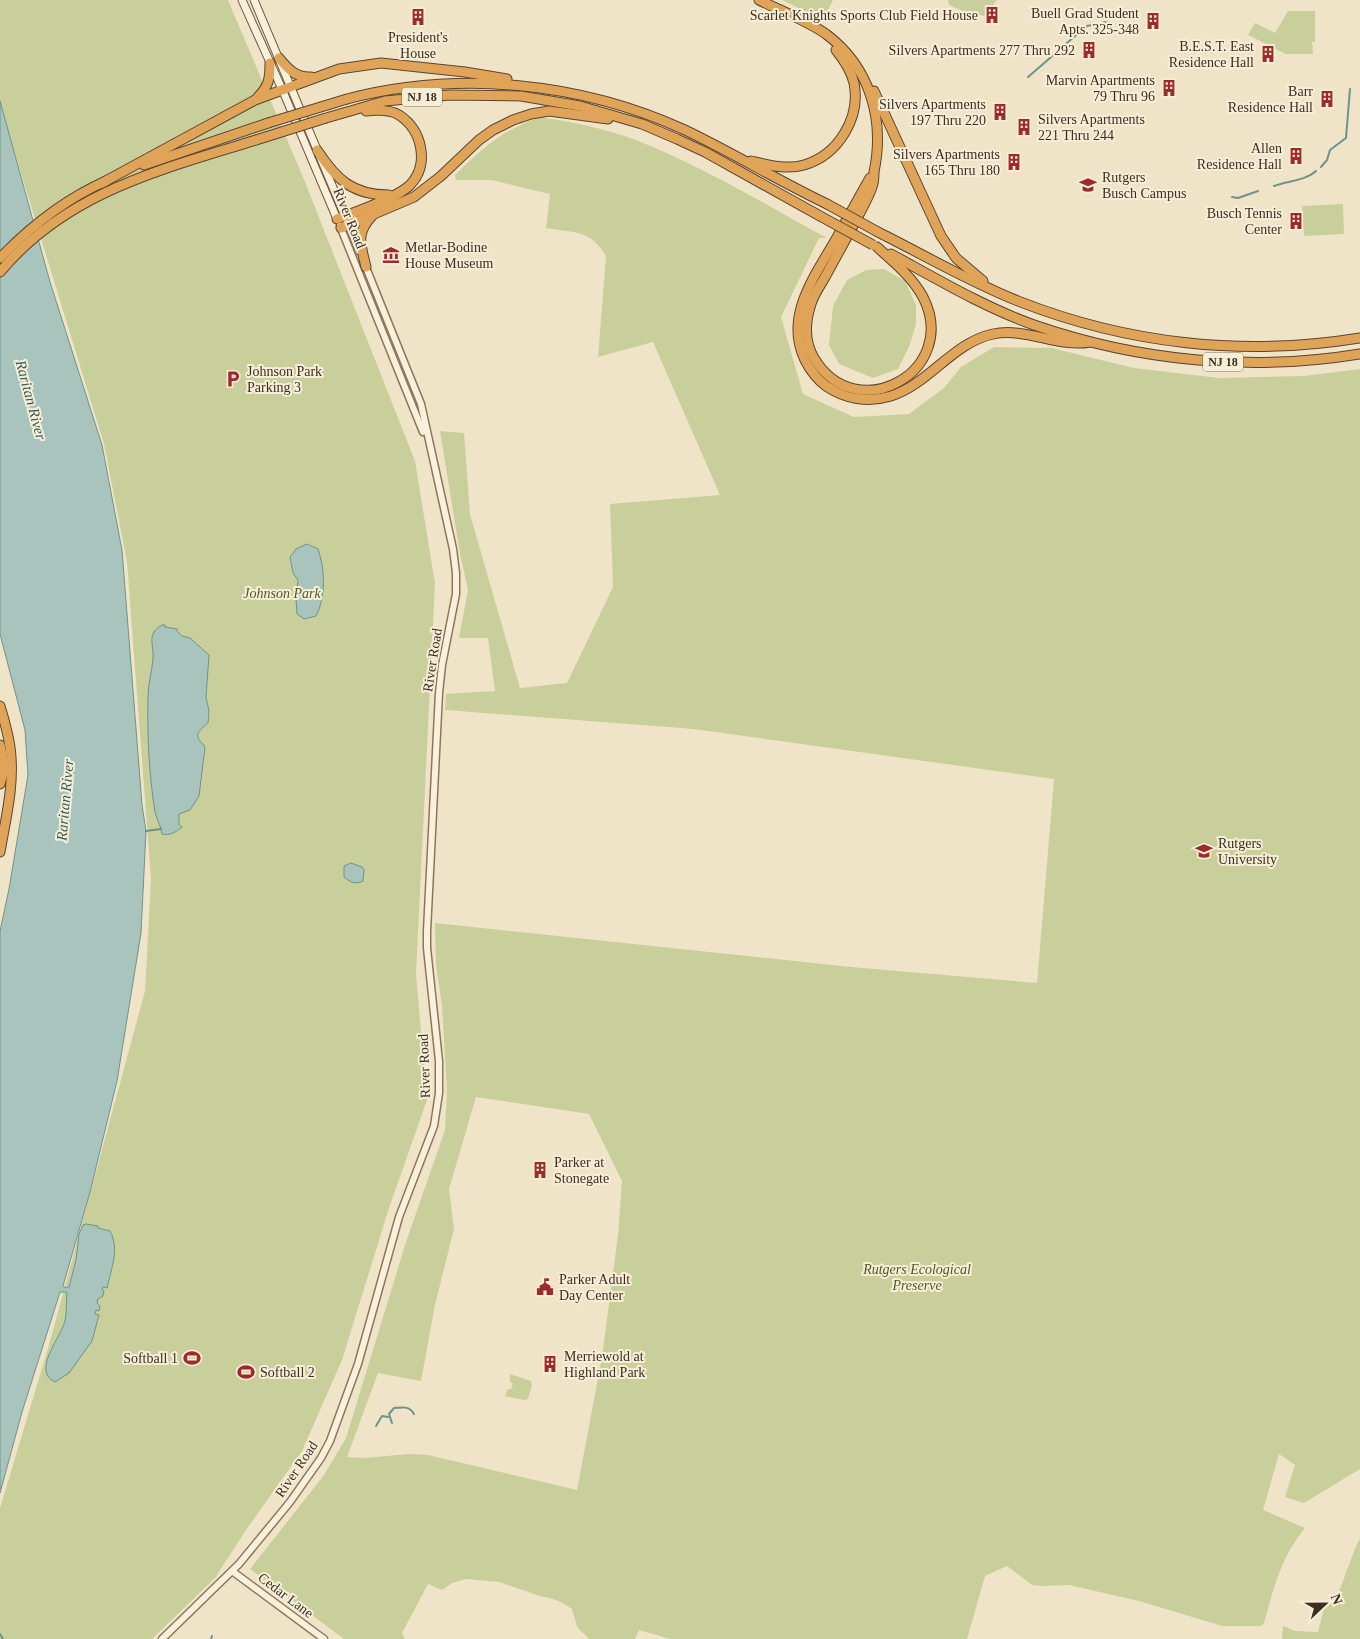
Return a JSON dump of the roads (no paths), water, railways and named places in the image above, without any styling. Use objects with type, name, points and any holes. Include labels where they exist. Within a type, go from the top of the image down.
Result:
[{"type":"highway","points":[[758,0],[824,33],[849,57],[868,86],[875,107],[878,133],[872,186],[862,209],[813,300],[806,325],[810,348],[818,365],[836,381],[858,389],[878,389],[893,385],[902,380],[921,362],[930,338],[930,314],[922,296],[902,270],[875,246]]},
{"type":"highway","points":[[740,158],[772,166],[789,167],[805,165],[824,155],[835,146],[845,133],[854,108],[854,82],[844,60],[824,33]]},
{"type":"highway","points":[[279,58],[294,74],[316,77]]},
{"type":"highway","points":[[255,100],[268,84],[270,63]]},
{"type":"highway","points":[[0,258],[42,218],[67,202],[139,165],[255,100],[339,69],[381,63],[465,72],[510,80],[526,86]]},
{"type":"highway","name":"NJ 18","points":[[139,165],[347,99],[384,91],[416,86],[458,84],[497,83],[526,86],[619,105],[648,115],[740,158],[878,232],[996,292],[1046,311],[1094,326],[1154,339],[1234,347],[1276,347],[1360,338]]},
{"type":"highway","points":[[868,86],[875,91],[947,247],[996,292]]},
{"type":"highway","name":"NJ 18","points":[[0,272],[29,242],[64,214],[84,202],[138,178],[385,101],[449,95],[521,96],[587,108],[642,124],[705,152],[875,246],[985,304],[1033,324],[1090,342],[1148,354],[1209,361],[1293,362],[1360,354]]},
{"type":"highway","points":[[326,118],[379,109],[398,114],[410,124],[417,134],[423,158],[418,173],[410,185],[394,195],[341,217]]},
{"type":"highway","points":[[345,227],[404,203],[420,193],[479,140],[493,130],[513,120],[549,111],[603,118],[628,124],[642,124]]},
{"type":"highway","points":[[317,150],[330,170],[347,184],[371,195],[394,195]]},
{"type":"highway","points":[[874,172],[817,273],[800,310],[797,330],[802,353],[813,374],[824,385],[849,397],[869,400],[889,397],[911,386],[967,344],[978,338],[998,333],[1023,333],[1079,344],[1090,342]]},
{"type":"highway","points":[[366,267],[360,239],[363,228],[373,215]]},
{"type":"highway","points":[[0,706],[10,746],[12,778],[0,852]]},
{"type":"highway","points":[[0,745],[4,767],[0,784]]},
{"type":"main road","name":"River Road","points":[[242,0],[270,63],[286,87],[317,150],[341,217]]},
{"type":"main road","name":"River Road","points":[[254,0],[279,58],[286,87],[341,217]]},
{"type":"street","name":"River Road","points":[[341,217],[430,448]]},
{"type":"street","name":"River Road","points":[[162,1639],[232,1571],[290,1502],[321,1458],[330,1441],[358,1364],[397,1223],[427,1147],[437,1110],[440,1069],[427,930],[439,693],[442,665],[456,594],[456,573],[453,549],[423,414],[417,395],[366,267],[345,227]]},
{"type":"street","name":"Cedar Lane","points":[[232,1571],[324,1639]]},
{"type":"water","name":"Raritan River","points":[[0,101],[50,282],[102,445],[122,550],[142,805],[146,831],[141,933],[117,1081],[90,1192],[63,1286],[69,1287],[76,1260],[79,1234],[83,1225],[98,1226],[98,1228],[110,1231],[114,1245],[112,1266],[107,1288],[103,1287],[103,1296],[98,1299],[99,1311],[96,1310],[95,1314],[99,1315],[92,1341],[69,1373],[55,1382],[46,1371],[46,1363],[65,1320],[67,1293],[60,1292],[22,1412],[0,1493],[0,931],[28,775],[25,730],[0,634]]},
{"type":"water","points":[[307,544],[318,549],[322,565],[323,592],[316,616],[304,619],[297,614],[298,580],[293,573],[290,557],[296,549]]},
{"type":"water","points":[[162,625],[177,629],[182,636],[190,638],[209,655],[206,697],[209,711],[208,723],[200,730],[198,735],[198,738],[205,747],[199,796],[190,810],[179,814],[179,824],[182,827],[170,834],[162,834],[155,812],[148,740],[148,692],[153,659],[152,636],[157,628]]},
{"type":"water","points":[[351,863],[362,867],[364,870],[363,881],[353,882],[344,877],[344,866]]},
{"type":"waterway","points":[[1104,22],[1113,24]]},
{"type":"waterway","points":[[1061,48],[1087,26],[1098,24]]},
{"type":"waterway","points":[[1028,77],[1057,52]]},
{"type":"waterway","points":[[1321,167],[1327,160],[1330,150],[1346,138],[1350,89]]},
{"type":"waterway","points":[[1274,186],[1301,179],[1316,171]]},
{"type":"waterway","points":[[1232,197],[1238,198],[1258,191]]},
{"type":"waterway","points":[[146,831],[161,829]]},
{"type":"waterway","points":[[392,1423],[389,1414],[394,1408],[408,1408],[414,1414]]},
{"type":"waterway","points":[[376,1426],[382,1416],[388,1417]]},
{"type":"waterway","points":[[0,1634],[3,1639]]},
{"type":"place","name":"Scarlet Knights Sports Club Field House","points":[[992,15]]},
{"type":"place","name":"President's House","points":[[418,17]]},
{"type":"place","name":"Buell Grad Student Apts. 325-348","points":[[1153,21]]},
{"type":"place","name":"Silvers Apartments 277 Thru 292","points":[[1089,50]]},
{"type":"place","name":"B.E.S.T. East Residence Hall","points":[[1268,54]]},
{"type":"place","name":"Marvin Apartments 79 Thru 96","points":[[1169,88]]},
{"type":"place","name":"Barr Residence Hall","points":[[1327,99]]},
{"type":"place","name":"Silvers Apartments 197 Thru 220","points":[[1000,112]]},
{"type":"place","name":"Silvers Apartments 221 Thru 244","points":[[1024,127]]},
{"type":"place","name":"Allen Residence Hall","points":[[1296,156]]},
{"type":"place","name":"Silvers Apartments 165 Thru 180","points":[[1014,162]]},
{"type":"place","name":"Rutgers Busch Campus","points":[[1088,185]]},
{"type":"place","name":"Busch Tennis Center","points":[[1296,221]]},
{"type":"place","name":"Metlar-Bodine House Museum","points":[[391,255]]},
{"type":"place","name":"Johnson Park Parking 3","points":[[233,379]]},
{"type":"place","name":"Rutgers University","points":[[1204,851]]},
{"type":"place","name":"Parker at Stonegate","points":[[540,1170]]},
{"type":"place","name":"Parker Adult Day Center","points":[[545,1287]]},
{"type":"place","name":"Softball 1","points":[[192,1358]]},
{"type":"place","name":"Merriewold at Highland Park","points":[[550,1364]]},
{"type":"place","name":"Softball 2","points":[[246,1372]]},
{"type":"park label","name":"Johnson Park","points":[[282,593]]},
{"type":"park label","name":"Rutgers Ecological Preserve","points":[[917,1278]]}]
